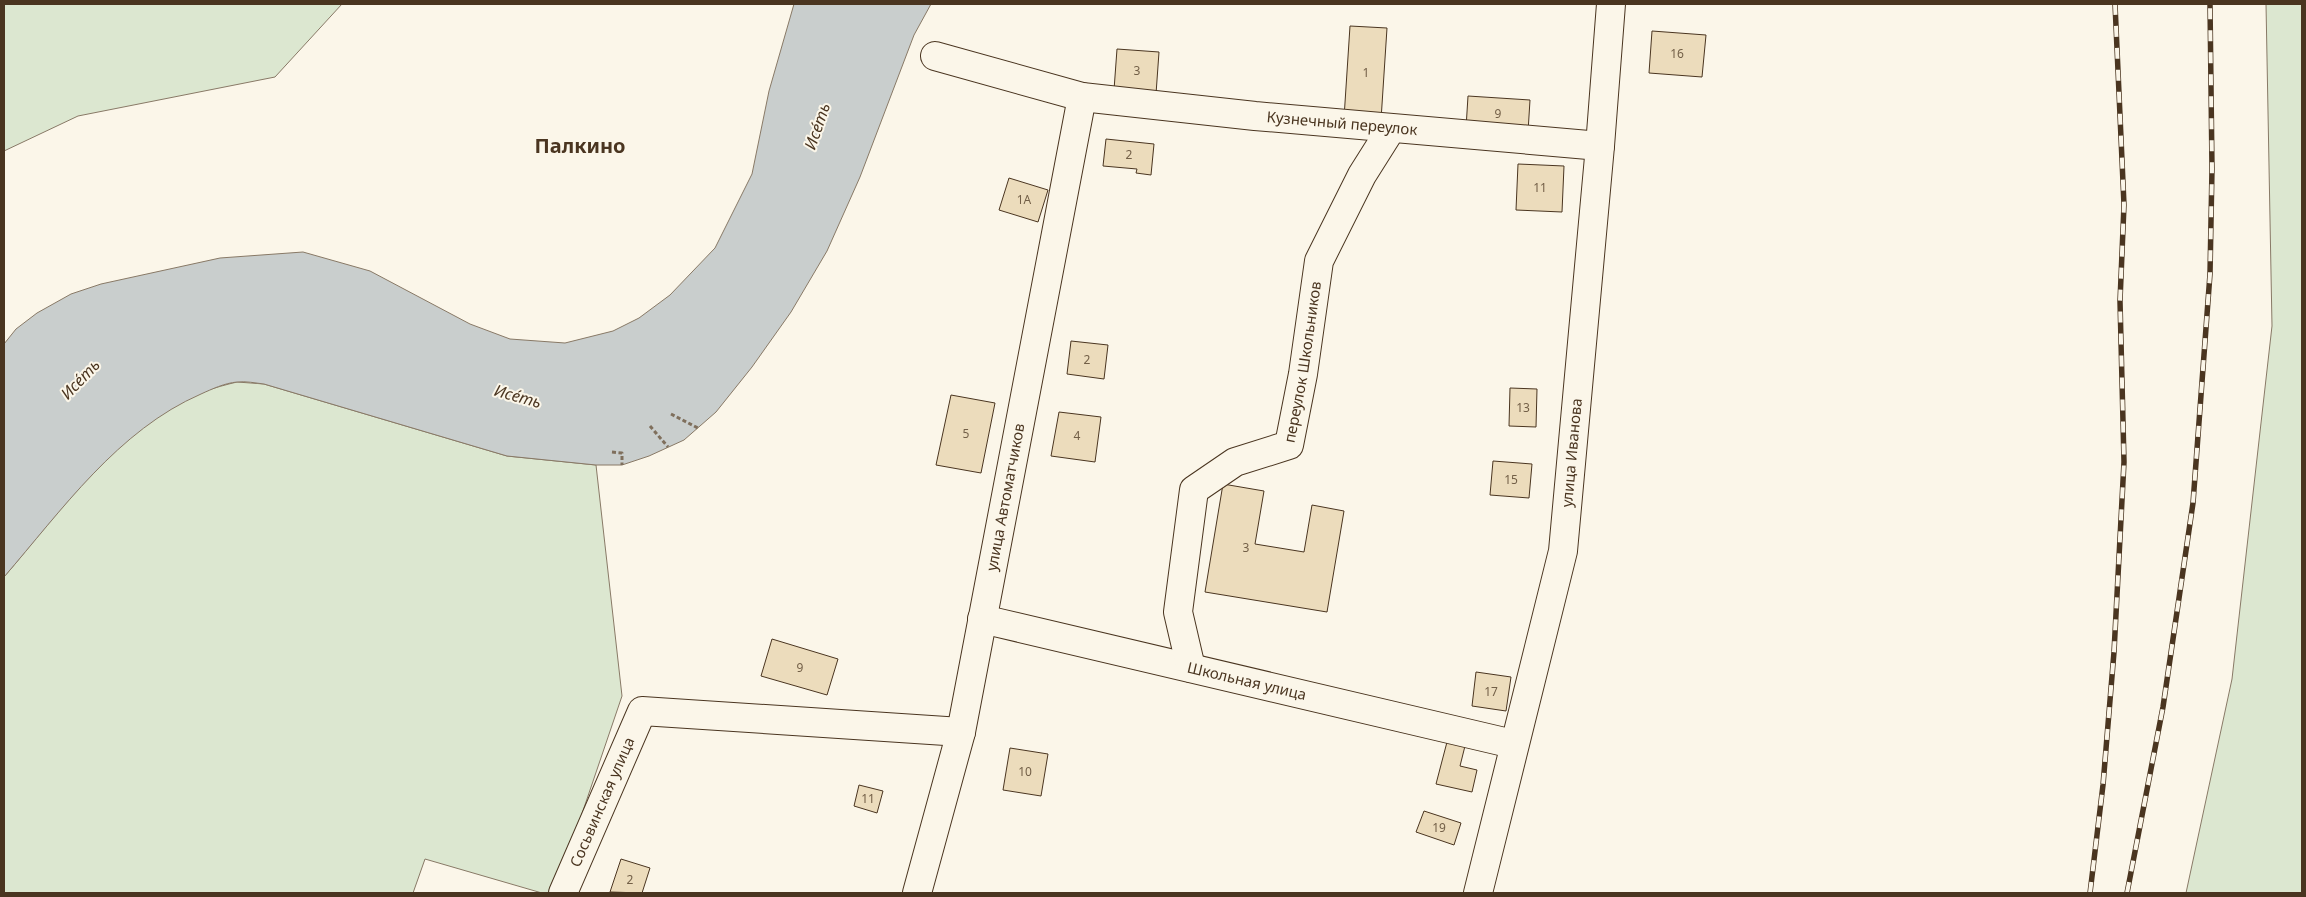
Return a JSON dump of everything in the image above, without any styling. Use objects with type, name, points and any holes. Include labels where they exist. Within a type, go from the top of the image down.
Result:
[{"type":"street","name":"улица Иванова","points":[[1478,893],[1513,744],[1563,550],[1611,4]]},
{"type":"street","name":"Кузнечный переулок","points":[[935,56],[1082,97],[1391,129],[1600,146]]},
{"type":"street","name":"улица Автоматчиков","points":[[917,893],[961,732],[1082,97]]},
{"type":"street","name":"переулок Школьников","points":[[1191,668],[1178,612],[1194,490],[1235,462],[1289,445],[1303,374],[1319,261],[1362,175],[1391,129]]},
{"type":"street","name":"Школьная улица","points":[[982,619],[1513,744]]},
{"type":"street","name":"Сосьвинская улица","points":[[563,893],[642,711],[961,732]]},
{"type":"path","points":[[671,414],[698,428]]},
{"type":"path","points":[[650,426],[668,447]]},
{"type":"path","points":[[612,452],[622,453],[622,465]]},
{"type":"green space","points":[[4,4],[342,4],[275,77],[78,116],[4,151]]},
{"type":"green space","points":[[2266,4],[2302,4],[2302,893],[2186,893],[2232,679],[2272,326]]},
{"type":"green space","points":[[237,382],[264,384],[507,456],[596,465],[622,696],[555,893],[542,893],[425,859],[413,893],[4,893],[4,577],[82,485],[125,442],[180,402],[204,391]]},
{"type":"water","name":"Исе́ть","points":[[794,4],[931,4],[914,35],[860,177],[827,251],[791,312],[752,367],[716,412],[684,440],[649,456],[622,465],[596,465],[507,456],[264,384],[232,383],[210,390],[171,409],[143,428],[117,450],[70,499],[4,577],[4,344],[16,329],[37,313],[71,294],[101,284],[220,258],[303,252],[370,271],[470,324],[510,339],[565,343],[613,331],[639,318],[670,295],[715,248],[752,174],[769,91]]},
{"type":"building","points":[[1350,26],[1387,28],[1381,120],[1344,118]]},
{"type":"building","points":[[1652,31],[1706,35],[1702,77],[1649,73]]},
{"type":"building","points":[[1117,49],[1159,52],[1156,94],[1114,90]]},
{"type":"building","points":[[1468,96],[1530,100],[1528,132],[1466,128]]},
{"type":"building","points":[[1106,139],[1154,144],[1151,175],[1136,173],[1137,169],[1103,166]]},
{"type":"building","points":[[1518,164],[1564,166],[1562,212],[1516,210]]},
{"type":"building","points":[[1009,178],[1048,190],[1038,222],[999,210]]},
{"type":"building","points":[[1071,341],[1108,345],[1104,379],[1067,374]]},
{"type":"building","points":[[1510,388],[1537,389],[1536,427],[1509,426]]},
{"type":"building","points":[[951,395],[995,403],[981,473],[936,465]]},
{"type":"building","points":[[1059,412],[1101,417],[1095,462],[1051,456]]},
{"type":"building","points":[[1493,461],[1532,464],[1529,498],[1490,495]]},
{"type":"building","points":[[1223,484],[1264,491],[1255,544],[1304,552],[1312,505],[1344,511],[1327,612],[1205,592]]},
{"type":"building","points":[[772,639],[838,659],[827,695],[761,676]]},
{"type":"building","points":[[1476,672],[1511,677],[1506,711],[1472,706]]},
{"type":"building","points":[[1447,742],[1465,746],[1460,766],[1477,770],[1472,792],[1436,784]]},
{"type":"building","points":[[1010,748],[1048,754],[1041,796],[1003,790]]},
{"type":"building","points":[[859,785],[883,791],[877,813],[854,806]]},
{"type":"building","points":[[1424,811],[1461,823],[1454,845],[1416,832]]},
{"type":"building","points":[[621,859],[650,868],[642,893],[610,892]]},
{"type":"railway","points":[[2090,893],[2103,785],[2114,652],[2124,462],[2120,301],[2124,205],[2115,4]]},
{"type":"railway","points":[[2127,893],[2163,707],[2193,503],[2210,274],[2212,169],[2210,4]]},
{"type":"district","name":"Палкино","points":[[580,146]]}]
